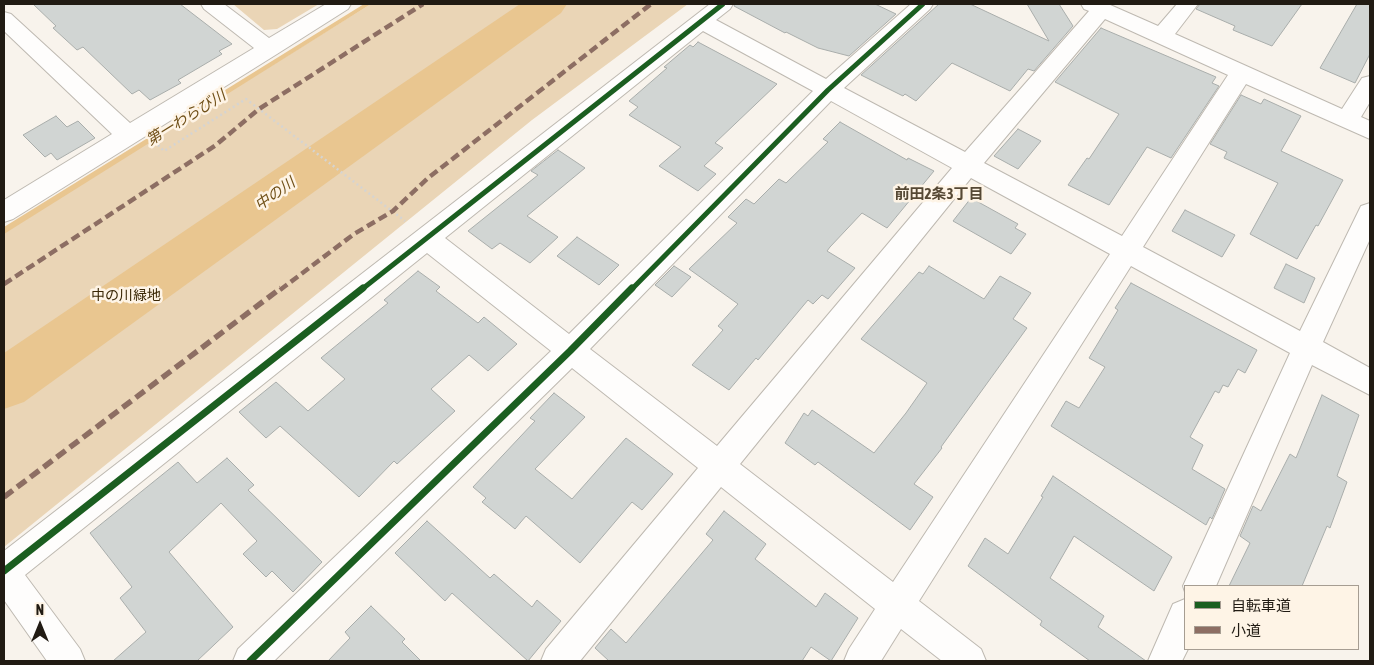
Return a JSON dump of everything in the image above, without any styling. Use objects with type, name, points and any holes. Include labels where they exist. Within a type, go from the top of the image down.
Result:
[{"type":"street","points":[[211,4],[269,48]]},
{"type":"street","points":[[4,212],[341,4]]},
{"type":"street","points":[[68,661],[4,572],[419,232],[723,4]]},
{"type":"street","points":[[250,661],[570,351],[828,90],[923,4]]},
{"type":"street","points":[[1161,36],[1188,4]]},
{"type":"street","points":[[558,661],[1097,6],[1370,131]]},
{"type":"street","points":[[4,19],[128,135]]},
{"type":"street","points":[[701,21],[1370,382]]},
{"type":"street","points":[[861,661],[1128,251],[1242,72]]},
{"type":"street","points":[[1347,120],[1370,84]]},
{"type":"street","points":[[1199,585],[1306,348],[1370,213]]},
{"type":"street","points":[[419,232],[720,466],[896,606],[969,661]]},
{"type":"street","points":[[1165,661],[1184,618]]},
{"type":"path","points":[[164,150],[246,98],[419,232]]},
{"type":"green space","points":[[233,4],[319,4],[277,29],[264,30]]},
{"type":"green space","name":"中の川緑地","points":[[371,4],[688,4],[532,120],[4,547],[4,231]]},
{"type":"building","points":[[33,4],[180,4],[232,44],[219,51],[222,54],[178,80],[181,83],[150,100],[139,90],[132,94],[83,47],[77,50],[53,28],[56,26]]},
{"type":"building","points":[[735,4],[875,4],[896,14],[849,56],[818,48],[785,33],[734,6]]},
{"type":"building","points":[[939,4],[970,4],[1049,41],[1027,4],[1059,4],[1073,26],[1034,71],[1028,69],[1010,91],[952,63],[916,101],[905,94],[903,96],[861,75]]},
{"type":"building","points":[[1200,4],[1302,4],[1272,46],[1233,30],[1235,26],[1196,9]]},
{"type":"building","points":[[1357,4],[1370,4],[1370,54],[1355,83],[1320,68]]},
{"type":"building","points":[[1101,28],[1216,77],[1212,83],[1219,86],[1171,158],[1147,147],[1109,205],[1068,185],[1087,158],[1089,159],[1119,114],[1055,82]]},
{"type":"building","points":[[698,42],[777,84],[715,143],[723,148],[704,166],[716,174],[698,191],[659,166],[681,147],[629,115],[638,107],[629,101],[667,68],[664,67],[690,45],[693,47]]},
{"type":"building","points":[[1241,95],[1261,104],[1264,99],[1301,116],[1281,151],[1343,180],[1318,226],[1316,225],[1297,259],[1250,234],[1278,183],[1224,158],[1227,152],[1210,144]]},
{"type":"building","points":[[56,116],[67,127],[78,121],[95,138],[57,160],[51,153],[45,157],[23,135]]},
{"type":"building","points":[[840,122],[907,160],[908,158],[934,171],[887,228],[862,213],[830,247],[827,251],[855,268],[828,299],[822,295],[813,304],[808,300],[758,360],[756,358],[729,390],[692,365],[723,330],[718,326],[738,304],[689,269],[737,223],[728,217],[746,199],[754,204],[779,179],[786,183],[828,142],[823,139]]},
{"type":"building","points":[[1018,129],[1041,141],[1018,169],[994,156]]},
{"type":"building","points":[[558,150],[585,168],[527,216],[558,237],[530,263],[500,243],[492,249],[468,231],[538,175],[531,171]]},
{"type":"building","points":[[971,198],[1018,224],[1015,228],[1026,234],[1011,254],[953,221]]},
{"type":"building","points":[[1185,210],[1235,235],[1222,257],[1172,231]]},
{"type":"building","points":[[577,237],[619,265],[599,285],[557,256]]},
{"type":"building","points":[[1286,264],[1315,278],[1304,303],[1274,288]]},
{"type":"building","points":[[674,266],[691,277],[672,297],[655,285]]},
{"type":"building","points":[[929,266],[984,299],[1000,276],[1031,293],[1013,319],[1027,328],[942,448],[914,484],[933,497],[910,530],[818,462],[815,465],[785,443],[804,413],[808,416],[812,410],[874,453],[927,383],[861,339],[919,272],[923,274]]},
{"type":"building","points":[[418,271],[440,287],[436,291],[478,323],[484,317],[517,344],[488,371],[469,355],[431,389],[455,411],[397,464],[394,461],[359,497],[280,426],[266,438],[239,412],[276,382],[308,411],[345,379],[321,358],[388,303],[384,300]]},
{"type":"building","points":[[1131,283],[1257,350],[1245,373],[1238,369],[1228,387],[1223,385],[1219,393],[1215,391],[1190,437],[1203,445],[1192,469],[1225,489],[1212,519],[1210,517],[1206,525],[1051,426],[1066,401],[1079,408],[1105,367],[1089,358],[1118,310],[1115,308]]},
{"type":"building","points":[[554,393],[585,417],[535,469],[572,499],[626,438],[673,474],[642,510],[632,502],[580,563],[526,516],[515,529],[482,502],[486,498],[473,487],[535,421],[530,418]]},
{"type":"building","points":[[1322,395],[1359,415],[1337,476],[1347,482],[1330,528],[1327,526],[1302,585],[1229,585],[1250,543],[1240,536],[1253,506],[1261,511],[1290,454],[1296,458]]},
{"type":"building","points":[[227,458],[254,485],[248,490],[322,562],[293,592],[272,571],[266,577],[243,554],[257,541],[221,503],[169,552],[233,627],[197,661],[113,661],[146,632],[120,598],[132,587],[90,533],[178,462],[197,483]]},
{"type":"building","points":[[1053,476],[1172,557],[1154,591],[1074,536],[1050,578],[1104,616],[1098,627],[1146,661],[1090,661],[1040,625],[1042,621],[968,566],[985,538],[1008,554],[1043,497],[1041,496]]},
{"type":"building","points":[[724,511],[766,544],[755,559],[816,607],[825,593],[858,618],[831,661],[811,647],[802,661],[609,661],[595,648],[611,629],[626,643],[713,540],[706,534]]},
{"type":"building","points":[[427,521],[490,578],[494,574],[532,607],[537,600],[561,621],[528,661],[452,593],[445,601],[395,553]]},
{"type":"building","points":[[371,606],[405,639],[402,642],[421,661],[328,661],[350,638],[345,632]]},
{"type":"waterway","name":"第一わらび川","points":[[4,231],[368,4]]},
{"type":"waterway","name":"中の川","points":[[4,384],[547,4]]},
{"type":"marked path","points":[[4,284],[216,145],[259,109],[423,4]]},
{"type":"marked path","points":[[4,497],[354,234],[393,211],[428,178],[651,4]]},
{"type":"cycle path","points":[[4,571],[723,4]]},
{"type":"cycle path","points":[[250,661],[570,351],[828,90],[923,4]]},
{"type":"district","name":"前田2条3丁目","points":[[939,194]]}]
